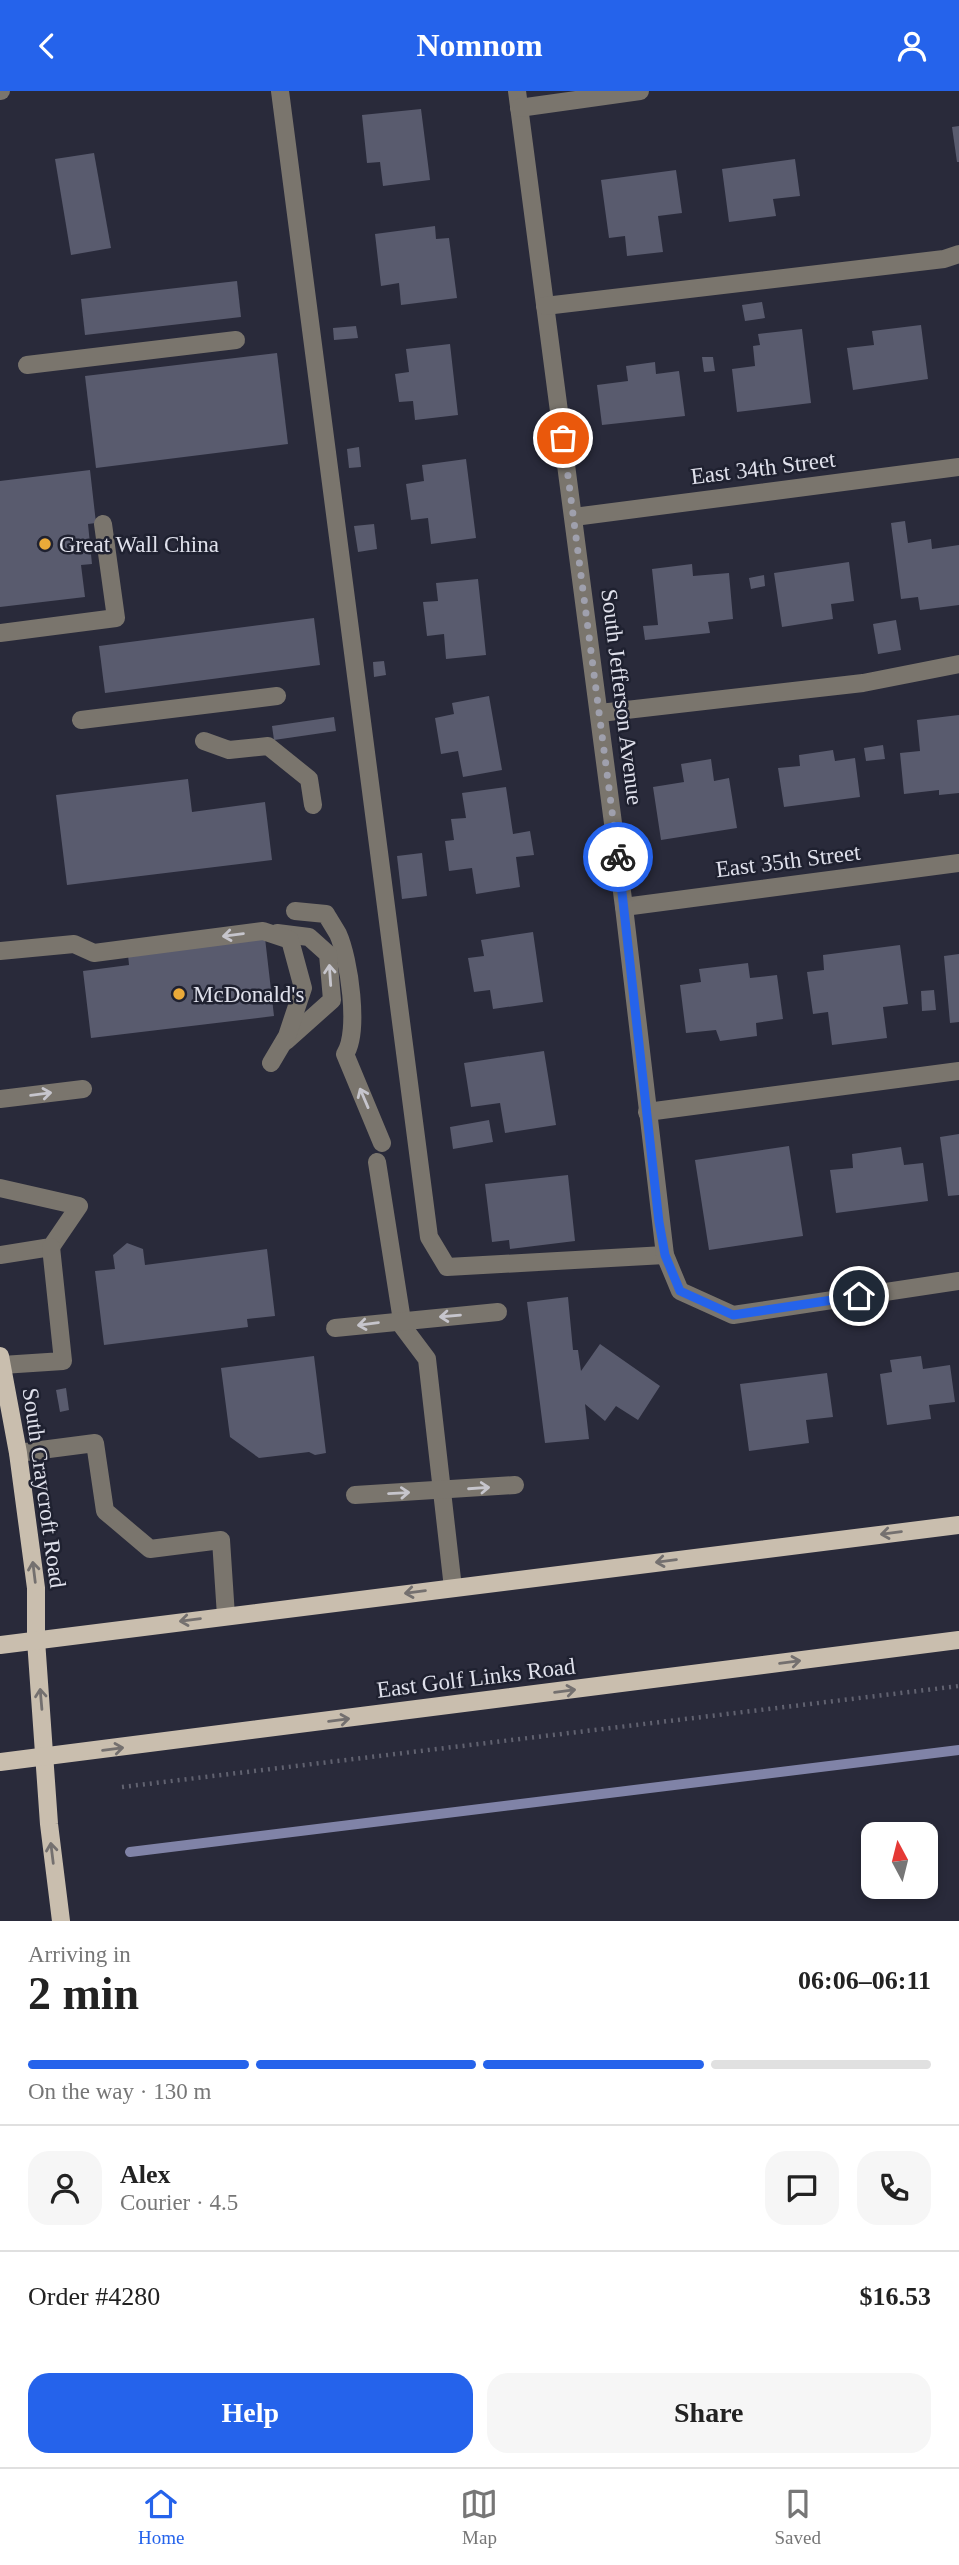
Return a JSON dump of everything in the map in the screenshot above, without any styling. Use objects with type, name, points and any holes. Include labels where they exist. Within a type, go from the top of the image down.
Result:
[{"type":"main road","name":"South Craycroft Road","points":[[1,1360],[18,1453],[36,1588],[36,1640],[49,1824],[61,1921]]},
{"type":"main road","points":[[0,1645],[959,1525]]},
{"type":"main road","name":"East Golf Links Road","points":[[0,1762],[959,1640]]},
{"type":"street","points":[[280,91],[429,1237],[447,1267],[665,1255]]},
{"type":"street","points":[[518,99],[640,91]]},
{"type":"street","name":"South Jefferson Avenue","points":[[518,99],[600,713],[665,1255],[680,1291],[733,1315],[959,1281]]},
{"type":"street","points":[[545,306],[944,259],[959,254]]},
{"type":"street","points":[[27,365],[236,340]]},
{"type":"street","name":"East 34th Street","points":[[574,517],[959,467]]},
{"type":"street","points":[[0,633],[116,618],[103,524]]},
{"type":"street","points":[[600,713],[863,683],[959,664]]},
{"type":"street","points":[[81,720],[277,696]]},
{"type":"street","points":[[205,741],[229,750],[268,746],[309,779],[313,805]]},
{"type":"street","name":"East 35th Street","points":[[624,907],[959,863]]},
{"type":"street","points":[[295,911],[326,914],[339,935],[347,973],[353,1029],[350,1046],[345,1054],[382,1143]]},
{"type":"street","points":[[262,931],[290,940],[303,988],[287,1037],[271,1063]]},
{"type":"street","points":[[0,951],[74,944],[94,953],[262,931],[309,937],[328,954],[331,1000],[281,1045]]},
{"type":"street","points":[[647,1112],[959,1071]]},
{"type":"street","points":[[0,1099],[83,1089]]},
{"type":"street","points":[[377,1162],[403,1327],[427,1359],[453,1588]]},
{"type":"street","points":[[0,1188],[79,1206],[51,1247],[63,1361],[1,1360]]},
{"type":"street","points":[[0,1255],[51,1247]]},
{"type":"street","points":[[335,1328],[498,1312]]},
{"type":"street","points":[[18,1453],[95,1443],[105,1511],[150,1549],[221,1540],[226,1616]]},
{"type":"street","points":[[355,1495],[515,1485]]},
{"type":"path","points":[[122,1787],[959,1686]]},
{"type":"building","points":[[421,109],[430,180],[383,186],[380,162],[367,163],[362,115]]},
{"type":"building","points":[[959,126],[959,162],[957,162],[952,127]]},
{"type":"building","points":[[94,153],[111,248],[71,255],[55,159]]},
{"type":"building","points":[[795,159],[800,196],[773,199],[776,216],[729,222],[722,169]]},
{"type":"building","points":[[676,170],[682,213],[658,216],[663,252],[627,256],[625,236],[609,238],[601,180]]},
{"type":"building","points":[[435,226],[436,239],[449,238],[457,298],[401,305],[399,283],[381,286],[375,234]]},
{"type":"building","points":[[237,281],[241,317],[85,335],[81,299]]},
{"type":"building","points":[[762,302],[765,318],[745,321],[742,305]]},
{"type":"building","points":[[921,325],[928,379],[853,390],[847,348],[874,345],[872,331]]},
{"type":"building","points":[[356,326],[358,338],[334,340],[333,328]]},
{"type":"building","points":[[802,329],[811,403],[737,412],[732,369],[755,366],[753,346],[760,345],[758,334]]},
{"type":"building","points":[[450,344],[458,415],[415,420],[413,401],[399,402],[395,374],[409,372],[406,349]]},
{"type":"building","points":[[277,353],[288,444],[96,468],[85,376]]},
{"type":"building","points":[[702,357],[713,357],[715,371],[704,372]]},
{"type":"building","points":[[655,362],[656,374],[679,371],[685,416],[602,425],[597,385],[628,381],[626,366]]},
{"type":"building","points":[[359,447],[361,467],[349,468],[347,449]]},
{"type":"building","points":[[466,459],[476,538],[431,544],[428,518],[411,520],[406,484],[424,481],[422,465]]},
{"type":"building","name":"Great Wall China","points":[[90,470],[96,523],[88,524],[92,564],[81,565],[85,597],[0,607],[0,481]]},
{"type":"building","points":[[905,521],[908,543],[931,539],[932,549],[959,545],[959,605],[920,610],[918,597],[901,599],[891,523]]},
{"type":"building","points":[[374,524],[377,549],[358,552],[354,526]]},
{"type":"building","points":[[849,562],[854,601],[831,604],[833,619],[782,627],[774,573]]},
{"type":"building","points":[[692,564],[693,576],[729,573],[733,619],[708,622],[710,633],[645,640],[643,626],[658,625],[652,569]]},
{"type":"building","points":[[764,575],[765,586],[751,589],[749,578]]},
{"type":"building","points":[[478,579],[486,655],[446,659],[444,634],[427,636],[423,602],[438,601],[436,583]]},
{"type":"building","points":[[314,618],[320,665],[105,693],[99,646]]},
{"type":"building","points":[[896,620],[901,650],[878,654],[873,624]]},
{"type":"building","points":[[384,661],[386,675],[374,677],[373,662]]},
{"type":"building","points":[[489,696],[502,770],[463,777],[458,751],[441,754],[435,718],[454,714],[452,703]]},
{"type":"building","points":[[959,715],[959,793],[939,795],[939,790],[904,794],[900,753],[920,751],[917,720]]},
{"type":"building","points":[[334,717],[336,731],[274,740],[272,726]]},
{"type":"building","points":[[883,745],[885,759],[866,761],[864,748]]},
{"type":"building","points":[[833,750],[835,761],[855,758],[860,797],[784,807],[778,768],[800,766],[799,755]]},
{"type":"building","points":[[711,759],[714,781],[729,778],[737,828],[661,840],[653,787],[684,782],[681,764]]},
{"type":"building","points":[[188,779],[192,812],[265,802],[272,860],[67,885],[56,795]]},
{"type":"building","points":[[506,787],[513,834],[530,831],[534,855],[516,857],[520,887],[476,894],[472,868],[449,871],[445,841],[454,840],[451,819],[466,818],[462,793]]},
{"type":"building","points":[[422,853],[427,896],[402,899],[397,856]]},
{"type":"building","points":[[533,932],[543,1002],[493,1009],[490,990],[474,992],[468,958],[484,956],[481,940]]},
{"type":"building","name":"McDonald's","points":[[265,938],[274,1016],[91,1038],[83,971],[129,965],[128,955]]},
{"type":"building","points":[[900,945],[908,1004],[883,1007],[887,1038],[832,1045],[828,1012],[813,1014],[807,972],[824,970],[823,955]]},
{"type":"building","points":[[959,954],[959,1022],[950,1023],[944,956]]},
{"type":"building","points":[[748,963],[750,978],[777,975],[783,1019],[756,1023],[757,1036],[720,1041],[716,1030],[686,1033],[680,985],[701,982],[699,969]]},
{"type":"building","points":[[934,990],[936,1010],[922,1011],[921,991]]},
{"type":"building","points":[[544,1051],[556,1125],[505,1133],[500,1103],[471,1107],[464,1063]]},
{"type":"building","points":[[489,1120],[493,1142],[453,1149],[450,1127]]},
{"type":"building","points":[[959,1134],[959,1195],[948,1196],[940,1137]]},
{"type":"building","points":[[789,1146],[803,1236],[709,1250],[695,1160]]},
{"type":"building","points":[[901,1147],[904,1165],[923,1163],[928,1201],[836,1213],[830,1170],[853,1168],[852,1154]]},
{"type":"building","points":[[568,1175],[575,1241],[510,1249],[509,1240],[492,1242],[485,1184]]},
{"type":"building","points":[[127,1243],[143,1249],[145,1265],[267,1249],[275,1316],[247,1319],[248,1327],[104,1345],[95,1271],[115,1269],[113,1255]]},
{"type":"building","points":[[568,1297],[573,1350],[578,1350],[581,1371],[600,1344],[660,1386],[638,1420],[616,1406],[605,1421],[585,1404],[589,1439],[545,1443],[527,1302]]},
{"type":"building","points":[[314,1356],[326,1453],[315,1455],[309,1452],[259,1458],[230,1437],[221,1368]]},
{"type":"building","points":[[921,1356],[923,1369],[950,1365],[955,1402],[929,1405],[931,1419],[887,1425],[880,1374],[892,1372],[890,1360]]},
{"type":"building","points":[[827,1373],[833,1417],[806,1420],[809,1443],[749,1451],[740,1384]]},
{"type":"building","points":[[66,1388],[69,1410],[60,1412],[56,1390]]},
{"type":"waterway","points":[[130,1852],[959,1750]]},
{"type":"way so far","points":[[563,438],[618,857]]},
{"type":"place","name":"Great Wall China","points":[[45,544]]},
{"type":"place","name":"McDonald's","points":[[179,994]]},
{"type":"route","points":[[618,857],[659,1222],[665,1255],[680,1291],[733,1315],[859,1296]]}]
